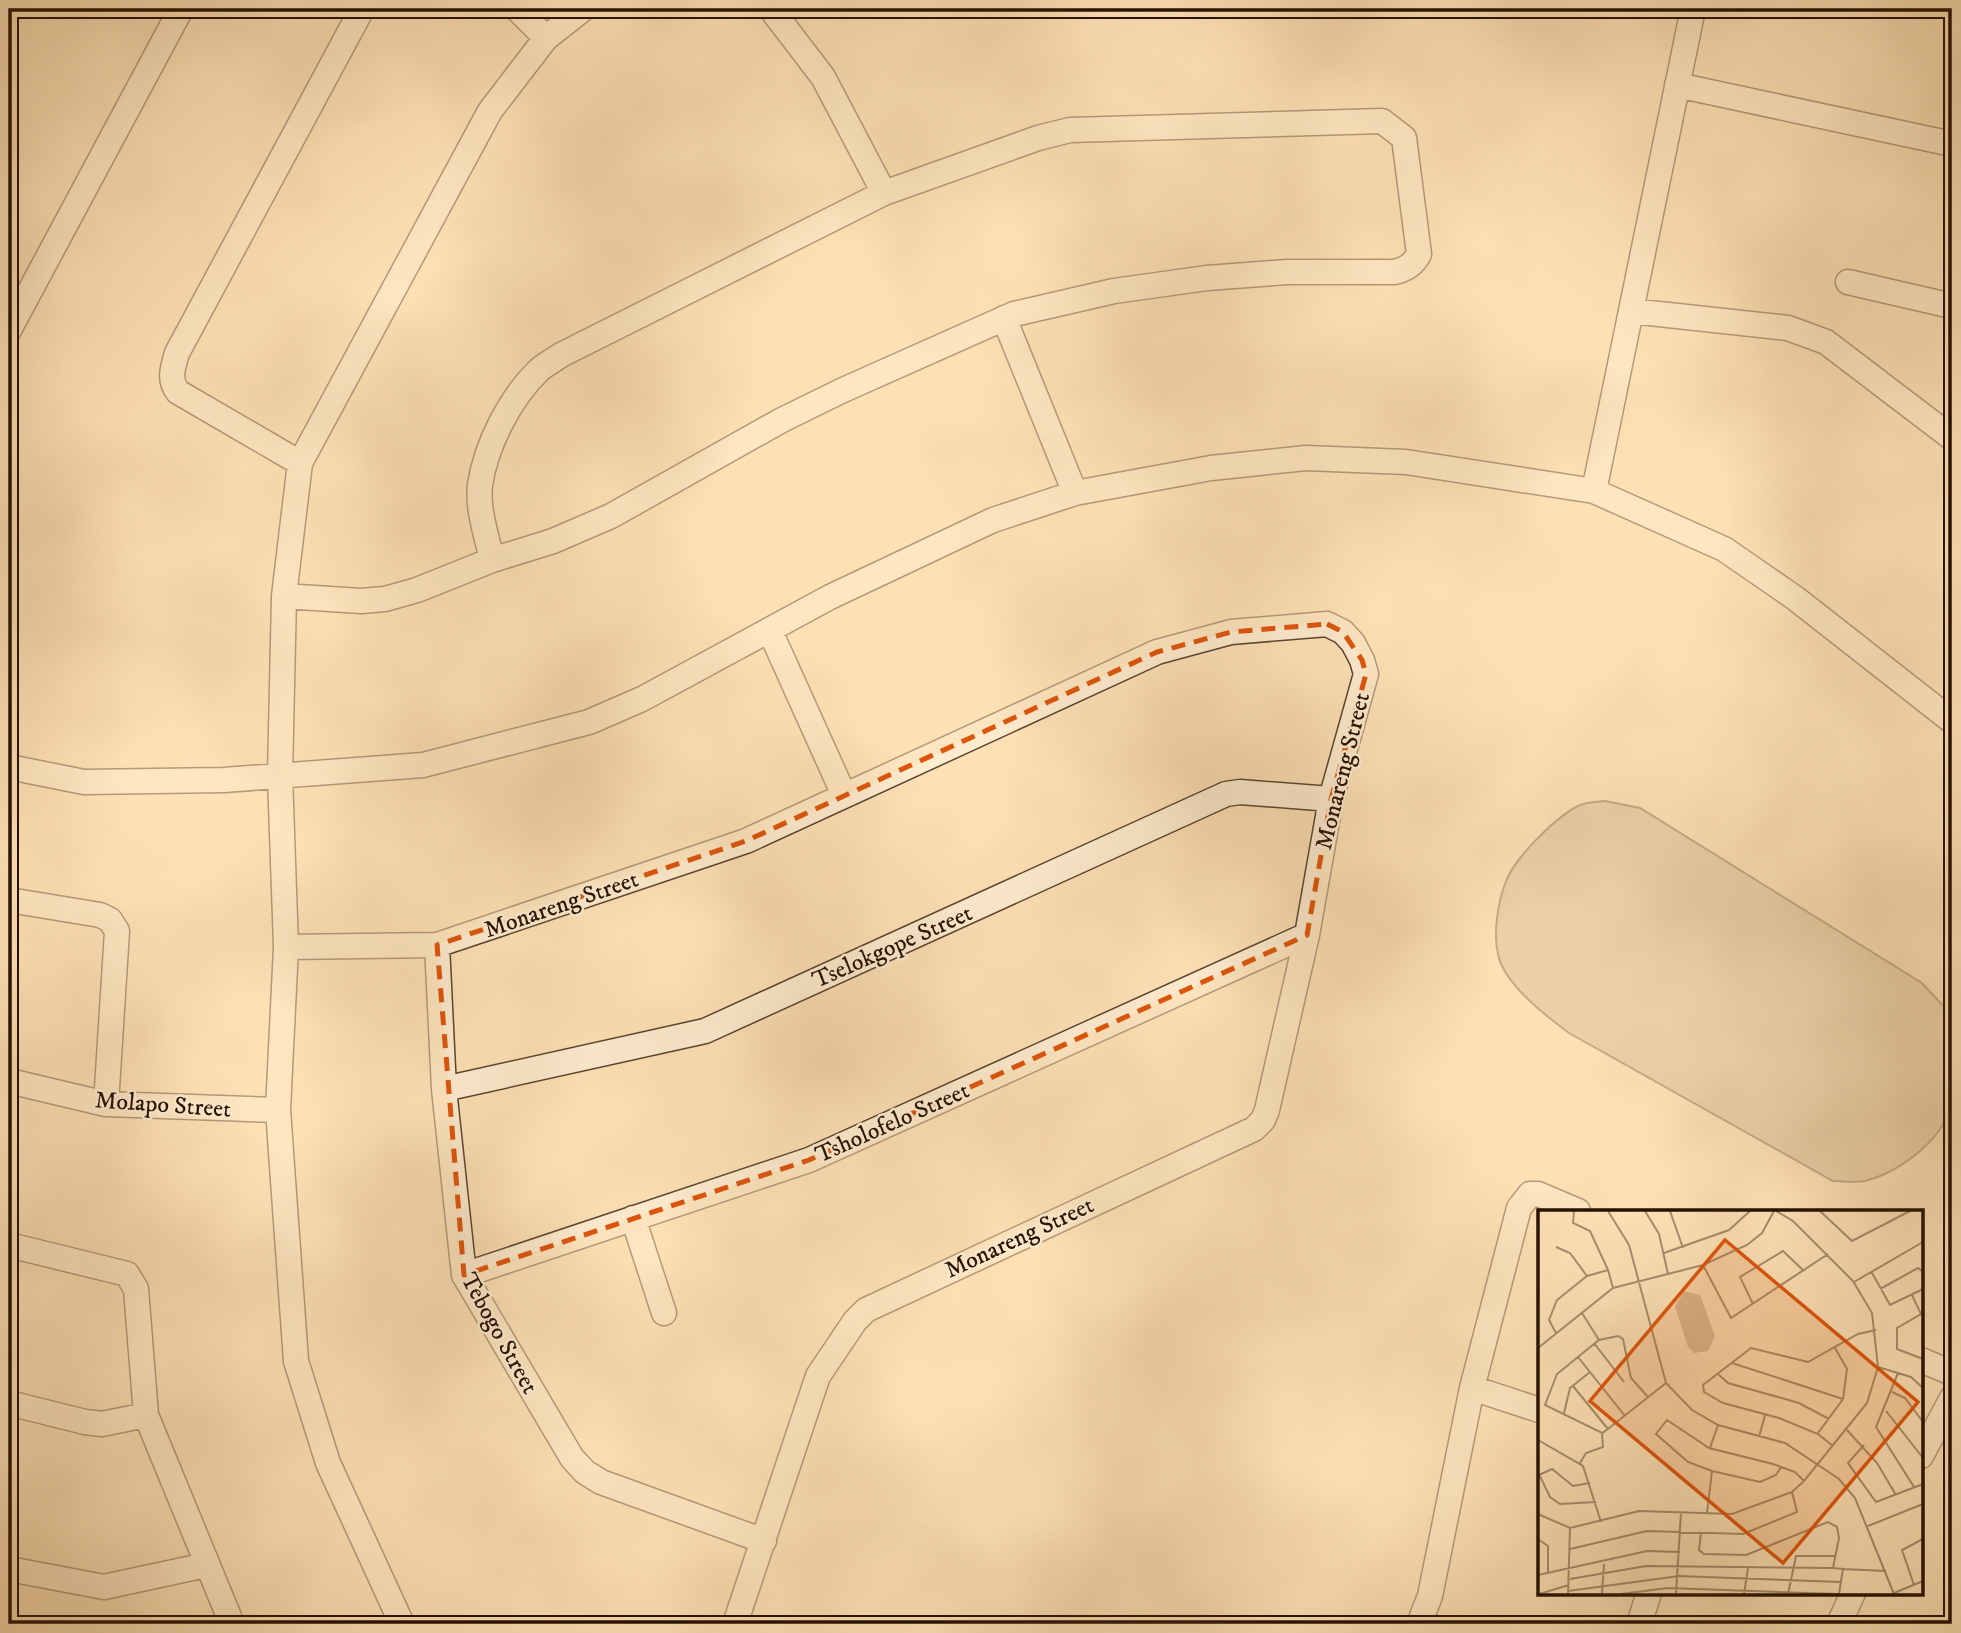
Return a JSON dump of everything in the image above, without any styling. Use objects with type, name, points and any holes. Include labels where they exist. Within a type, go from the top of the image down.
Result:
[{"type":"street","points":[[9,330],[181,9]]},
{"type":"street","points":[[300,463],[178,392],[172,381],[173,371],[177,353],[362,9]]},
{"type":"street","points":[[517,9],[546,38]]},
{"type":"street","points":[[402,1624],[328,1463],[298,1371],[278,1110],[286,947],[280,776],[284,596],[300,463],[485,119],[546,38],[583,9]]},
{"type":"street","points":[[771,9],[823,77],[884,194]]},
{"type":"street","points":[[1594,491],[1693,9]]},
{"type":"street","points":[[1677,85],[1952,144]]},
{"type":"street","points":[[284,596],[362,601],[385,599],[553,541],[611,516],[841,391],[1004,318],[1114,291],[1207,278],[1287,272],[1403,270],[1412,264],[1419,254],[1404,138],[1382,121],[1070,130],[1038,138],[884,194],[562,355],[540,370],[509,410],[491,449],[480,485],[480,501],[492,560]]},
{"type":"street","points":[[1848,282],[1952,306]]},
{"type":"street","points":[[1630,311],[1788,328],[1826,342],[1952,438]]},
{"type":"street","points":[[1004,318],[1075,493]]},
{"type":"street","points":[[9,767],[84,782],[224,780],[423,765],[589,722],[642,699],[830,597],[993,520],[1075,493],[1211,468],[1306,457],[1406,462],[1594,491],[1724,549],[1795,598],[1952,721]]},
{"type":"street","name":"Monareng Street","points":[[286,947],[437,945],[746,841],[1157,652],[1231,632],[1327,624],[1343,632],[1353,643],[1366,674],[1331,799],[1307,935],[1263,1120],[1254,1129],[866,1310],[855,1321],[818,1376],[735,1624]]},
{"type":"street","points":[[770,631],[844,795]]},
{"type":"street","name":"Tselokgope Street","points":[[444,1089],[705,1031],[1226,794],[1240,792],[1331,799]]},
{"type":"street","points":[[9,901],[100,915],[110,920],[117,930],[106,1104]]},
{"type":"street","name":"Tsholofelo Street","points":[[464,1275],[809,1160],[1307,935]]},
{"type":"street","name":"Tebogo Street","points":[[437,945],[444,1089],[464,1275],[572,1458],[585,1472],[601,1482],[764,1541]]},
{"type":"street","name":"Molapo Street","points":[[9,1081],[106,1104],[278,1110]]},
{"type":"street","points":[[1419,1624],[1430,1596],[1472,1388],[1519,1208],[1531,1194],[1538,1194],[1576,1210]]},
{"type":"street","points":[[633,1218],[664,1313]]},
{"type":"street","points":[[9,1245],[130,1276],[135,1289],[146,1415],[232,1624]]},
{"type":"street","points":[[1923,1361],[1952,1373]]},
{"type":"street","points":[[1472,1388],[1538,1410]]},
{"type":"street","points":[[1923,1452],[1952,1398]]},
{"type":"street","points":[[9,1403],[102,1424],[146,1415]]},
{"type":"street","points":[[9,1569],[96,1587],[111,1587],[206,1565]]},
{"type":"street","points":[[1639,1624],[1649,1594]]},
{"type":"street","points":[[1839,1624],[1853,1594]]},
{"type":"highlighted area","points":[[1327,624],[1343,632],[1362,660],[1366,674],[1331,799],[1307,935],[809,1160],[464,1275],[437,945],[746,841],[1157,652],[1231,632]]},
{"type":"shaded area","points":[[1605,801],[1640,808],[1922,983],[1950,1013],[1952,1023],[1952,1099],[1949,1113],[1932,1140],[1906,1162],[1878,1177],[1861,1182],[1833,1181],[1569,1033],[1517,987],[1502,965],[1496,937],[1500,900],[1509,874],[1526,851],[1558,820],[1581,805]]}]
